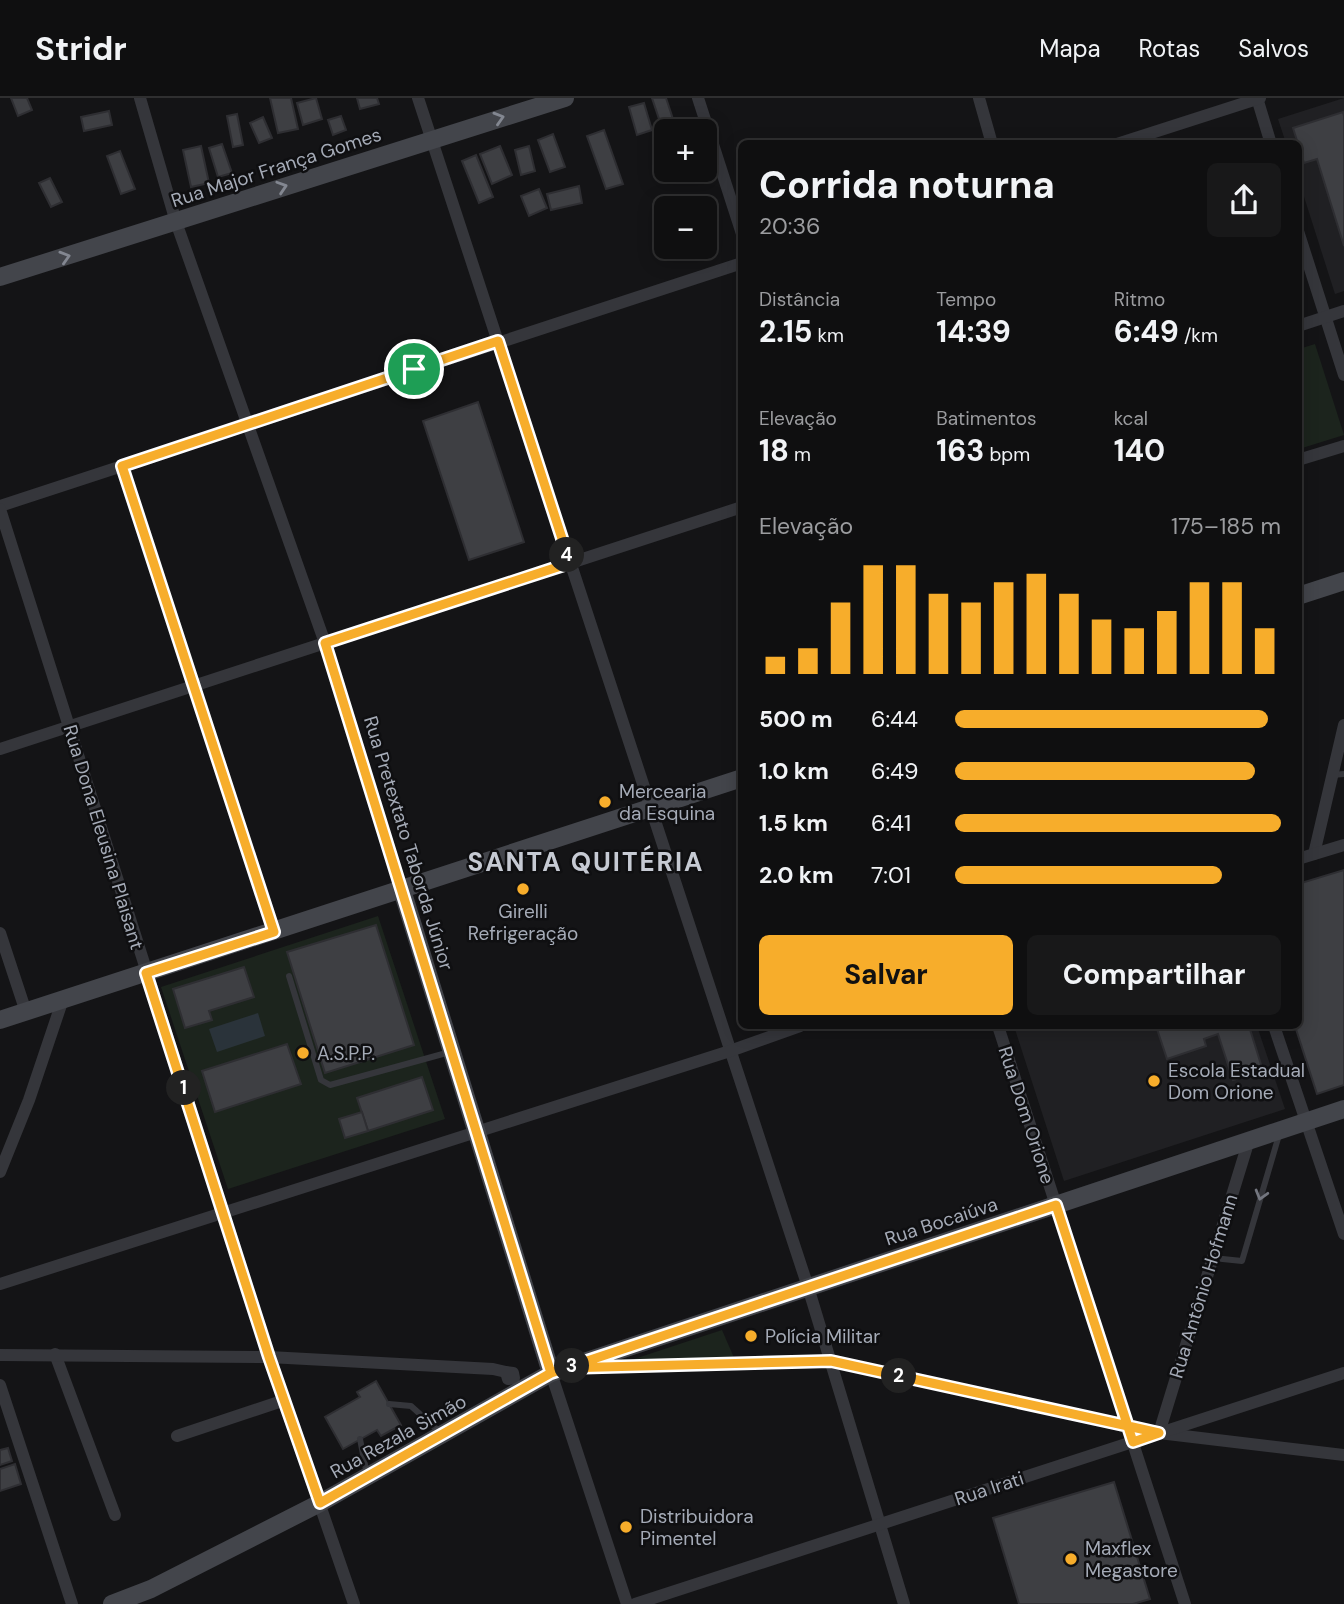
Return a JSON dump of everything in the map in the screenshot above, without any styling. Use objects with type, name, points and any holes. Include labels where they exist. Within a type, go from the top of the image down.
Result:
[{"type":"main road","name":"Rua Major França Gomes","points":[[0,277],[565,98]]},
{"type":"main road","points":[[1302,595],[1344,582]]},
{"type":"main road","points":[[0,1020],[62,1002],[738,779]]},
{"type":"main road","name":"Rua Pretextato Taborda Júnior","points":[[402,890],[477,1132],[557,1371]]},
{"type":"main road","name":"Rua Bocaiúva","points":[[557,1371],[1344,1108]]},
{"type":"main road","name":"Rua Rezala Simão","points":[[112,1604],[151,1589],[320,1503],[557,1371]]},
{"type":"street","name":"Rua Pretextato Taborda Júnior","points":[[140,98],[176,222],[325,643],[402,890]]},
{"type":"street","points":[[418,98],[808,1287],[904,1604]]},
{"type":"street","points":[[698,98],[738,222]]},
{"type":"street","points":[[979,98],[991,140]]},
{"type":"street","points":[[1129,140],[1258,98],[1270,140]]},
{"type":"street","points":[[1302,245],[1344,375]]},
{"type":"street","points":[[0,508],[498,341],[738,264]]},
{"type":"street","points":[[1302,325],[1344,311]]},
{"type":"street","points":[[1302,459],[1344,446]]},
{"type":"street","points":[[122,466],[274,932]]},
{"type":"street","name":"Rua Dona Eleusina Plaisant","points":[[0,508],[269,1357],[354,1604]]},
{"type":"street","points":[[0,749],[738,508]]},
{"type":"street","points":[[1314,854],[1338,775],[1344,725]]},
{"type":"street","points":[[1302,858],[1344,845]]},
{"type":"street","points":[[0,933],[26,1012]]},
{"type":"street","points":[[0,1172],[29,1100],[62,1002]]},
{"type":"street","points":[[0,1284],[792,1029]]},
{"type":"street","name":"Rua Dom Orione","points":[[999,1029],[1185,1604]]},
{"type":"street","points":[[1275,1029],[1344,1234]]},
{"type":"street","name":"Rua Antônio Hofmann","points":[[1159,1433],[1211,1258],[1250,1140]]},
{"type":"street","points":[[55,1354],[115,1515]]},
{"type":"street","points":[[0,1355],[269,1357],[494,1369],[506,1372]]},
{"type":"street","points":[[557,1371],[831,1361],[1159,1433],[1344,1455]]},
{"type":"street","name":"Rua Pretextato Taborda Júnior","points":[[557,1371],[627,1604]]},
{"type":"street","name":"Rua Irati","points":[[635,1604],[1344,1373]]},
{"type":"street","points":[[0,1385],[72,1604]]},
{"type":"street","points":[[177,1436],[285,1400]]},
{"type":"lane","points":[[289,976],[321,1080],[330,1085],[452,1051]]},
{"type":"lane","points":[[1211,1258],[1242,1261],[1280,1130]]},
{"type":"lane","points":[[389,1405],[411,1406],[442,1435]]},
{"type":"lane","points":[[360,1439],[367,1477]]},
{"type":"shaded area","points":[[1344,98],[1344,291],[1335,294],[1302,190],[1302,140],[1285,140],[1278,119]]},
{"type":"shaded area","points":[[1315,344],[1344,435],[1302,448],[1302,348]]},
{"type":"shaded area","name":"A.S.P.P.","points":[[378,916],[445,1119],[228,1189],[161,987]]},
{"type":"shaded area","points":[[258,1013],[265,1036],[217,1052],[209,1029]]},
{"type":"shaded area","name":"Escola Estadual Dom Orione","points":[[1015,1029],[1258,1029],[1285,1109],[1064,1181]]},
{"type":"shaded area","points":[[722,1330],[735,1360],[631,1360]]},
{"type":"building","points":[[11,98],[27,98],[32,110],[18,116]]},
{"type":"building","points":[[270,98],[291,98],[298,129],[278,133]]},
{"type":"building","points":[[316,98],[322,119],[303,125],[297,103]]},
{"type":"building","points":[[357,98],[377,98],[379,104],[360,109]]},
{"type":"building","points":[[652,98],[666,98],[673,119],[659,119]]},
{"type":"building","points":[[644,103],[652,130],[637,135],[629,107]]},
{"type":"building","points":[[109,111],[112,125],[84,131],[81,117]]},
{"type":"building","points":[[1343,112],[1344,246],[1317,159],[1304,163],[1302,140],[1297,140],[1293,128]]},
{"type":"building","points":[[237,114],[243,145],[233,147],[227,116]]},
{"type":"building","points":[[341,116],[346,130],[333,135],[328,120]]},
{"type":"building","points":[[263,117],[272,138],[259,143],[250,123]]},
{"type":"building","points":[[604,130],[623,184],[606,189],[587,136]]},
{"type":"building","points":[[553,134],[565,167],[550,172],[538,140]]},
{"type":"building","points":[[222,144],[232,173],[218,177],[209,148]]},
{"type":"building","points":[[201,146],[209,183],[191,187],[183,150]]},
{"type":"building","points":[[500,146],[512,175],[492,184],[480,154]]},
{"type":"building","points":[[529,146],[535,171],[521,175],[515,150]]},
{"type":"building","points":[[120,151],[135,189],[121,194],[107,156]]},
{"type":"building","points":[[476,155],[493,197],[479,203],[462,161]]},
{"type":"building","points":[[50,178],[62,202],[51,207],[39,183]]},
{"type":"building","points":[[579,186],[582,203],[551,210],[547,194]]},
{"type":"building","points":[[539,189],[547,208],[529,216],[521,196]]},
{"type":"building","points":[[478,402],[524,542],[469,560],[423,421]]},
{"type":"building","points":[[1344,870],[1344,1085],[1317,1094],[1296,1029],[1302,1029],[1302,883]]},
{"type":"building","points":[[376,925],[414,1045],[325,1073],[287,952]]},
{"type":"building","points":[[244,967],[254,997],[209,1011],[212,1020],[185,1028],[173,989]]},
{"type":"building","points":[[1157,1029],[1250,1029],[1263,1071],[1233,1080],[1218,1034],[1204,1039],[1206,1046],[1167,1059]]},
{"type":"building","points":[[287,1044],[301,1084],[215,1112],[202,1071]]},
{"type":"building","points":[[422,1077],[433,1110],[368,1131],[357,1098]]},
{"type":"building","points":[[362,1112],[368,1131],[345,1138],[339,1119]]},
{"type":"building","points":[[376,1381],[401,1425],[381,1436],[377,1430],[343,1449],[325,1417],[360,1397],[357,1392]]},
{"type":"building","points":[[8,1448],[12,1461],[0,1465],[0,1450]]},
{"type":"building","points":[[15,1464],[21,1484],[0,1491],[0,1469]]},
{"type":"building","name":"Maxflex Megastore","points":[[1114,1482],[1150,1599],[1133,1604],[1019,1604],[993,1518]]},
{"type":"place","name":"Mercearia da Esquina","points":[[605,802]]},
{"type":"place","name":"Girelli Refrigeração","points":[[523,889]]},
{"type":"place","name":"A.S.P.P.","points":[[303,1053]]},
{"type":"place","name":"Escola Estadual Dom Orione","points":[[1154,1081]]},
{"type":"place","name":"Polícia Militar","points":[[751,1336]]},
{"type":"place","name":"Distribuidora Pimentel","points":[[626,1527]]},
{"type":"place","name":"Maxflex Megastore","points":[[1071,1559]]},
{"type":"district","name":"SANTA QUITÉRIA","points":[[586,862]]},
{"type":"route","points":[[414,369],[122,466],[274,932],[146,973],[269,1357],[320,1503],[551,1373],[564,1368],[831,1361],[1128,1426],[1159,1433],[1133,1442],[1128,1426],[1104,1352],[1056,1205],[551,1373],[325,643],[570,563],[498,341],[414,369]]}]
